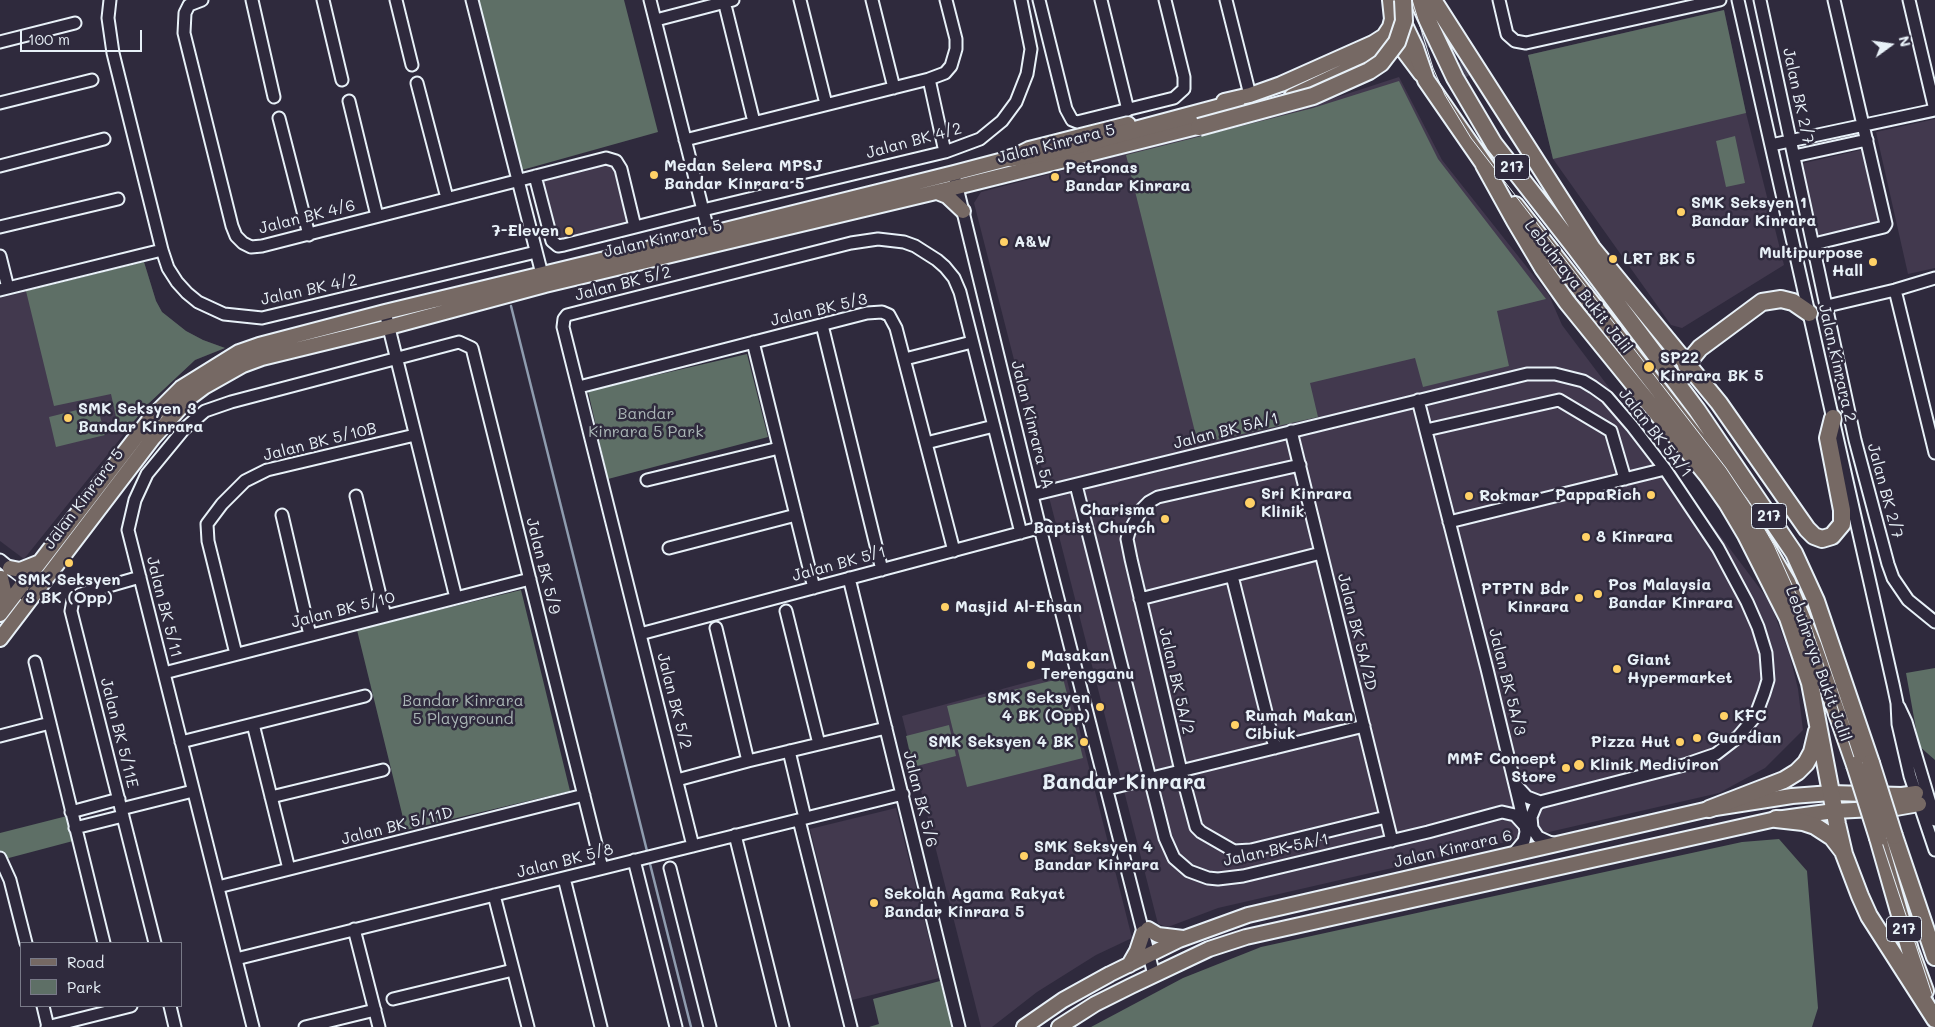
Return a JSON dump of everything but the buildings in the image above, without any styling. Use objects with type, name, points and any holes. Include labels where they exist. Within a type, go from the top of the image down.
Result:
[{"type":"highway","name":"Lebuhraya Bukit Jalil","points":[[1391,0],[1415,48],[1426,80],[1484,165],[1718,467],[1787,582],[1863,764]]},
{"type":"highway","points":[[1199,127],[1313,96],[1369,71],[1381,62],[1397,42],[1404,21],[1403,0]]},
{"type":"highway","name":"Lebuhraya Bukit Jalil","points":[[1418,0],[1455,78],[1494,144],[1698,410],[1794,552],[1816,601],[1886,837],[1935,957]]},
{"type":"highway","points":[[1433,0],[1592,248],[1719,403],[1807,529],[1814,536],[1822,539],[1832,536],[1842,524],[1842,510],[1828,438],[1832,418]]},
{"type":"highway","points":[[1467,78],[1529,177],[1570,234],[1576,249]]},
{"type":"highway","points":[[1011,158],[1059,150],[1236,104]]},
{"type":"highway","points":[[1484,165],[1514,221],[1567,302],[1708,476],[1776,564]]},
{"type":"highway","points":[[1686,365],[1700,348],[1762,302],[1782,299],[1793,302],[1809,313]]},
{"type":"highway","points":[[1762,464],[1775,511],[1794,552]]},
{"type":"highway","points":[[1728,503],[1788,618],[1810,683],[1844,854],[1860,896],[1869,916],[1935,1019]]},
{"type":"highway","points":[[1709,809],[1784,780],[1797,772],[1806,763],[1812,752],[1818,722]]},
{"type":"highway","points":[[1776,820],[1803,822],[1816,826],[1832,837],[1844,854]]},
{"type":"highway","name":"Lebuhraya Bukit Jalil","points":[[1886,837],[1910,950],[1935,1019]]},
{"type":"main road","name":"Jalan Kinrara 5","points":[[0,639],[28,591],[42,562],[150,419],[181,388],[239,352],[259,344],[385,312],[543,280],[958,179],[1011,158],[1029,148],[1250,95],[1311,71],[1384,36],[1390,27],[1392,19],[1391,0]]},
{"type":"main road","name":"Jalan Kinrara 5","points":[[710,240],[937,192],[958,179],[978,182],[1199,127],[1285,99],[1393,48],[1404,50],[1426,80]]},
{"type":"main road","points":[[937,192],[964,206],[972,187],[978,182]]},
{"type":"main road","name":"Jalan Kinrara 5","points":[[1,613],[28,591],[153,438],[188,399],[204,387],[243,365],[262,358],[389,327],[543,280]]},
{"type":"main road","points":[[1,613],[5,595],[3,571],[24,569],[42,562]]},
{"type":"main road","name":"Jalan Kinrara 6","points":[[1024,1027],[1063,1000],[1151,954],[1184,938],[1248,915],[1709,809],[1792,796],[1831,793],[1902,794],[1927,797]]},
{"type":"main road","points":[[1059,1027],[1095,1004],[1156,974],[1209,950],[1246,937],[1776,820],[1834,811],[1896,808],[1927,797]]},
{"type":"main road","points":[[1129,965],[1146,931],[1158,936],[1184,938]]},
{"type":"street","name":"Jalan BK 4/2","points":[[110,0],[108,18],[113,52],[162,250],[168,268],[177,282],[187,294],[198,302],[224,314],[262,318],[536,252]]},
{"type":"street","name":"Jalan BK 4/6","points":[[202,0],[190,5],[184,13],[184,33],[232,226],[236,236],[243,244],[257,247],[309,235],[606,158],[616,161],[620,169],[635,227]]},
{"type":"street","points":[[252,0],[274,97]]},
{"type":"street","points":[[323,0],[342,80]]},
{"type":"street","points":[[396,0],[412,65]]},
{"type":"street","points":[[472,0],[543,280]]},
{"type":"street","points":[[650,0],[710,240]]},
{"type":"street","points":[[800,0],[826,104]]},
{"type":"street","points":[[872,0],[894,88]]},
{"type":"street","points":[[686,140],[929,79],[945,73],[955,58],[956,39],[946,0]]},
{"type":"street","name":"Jalan BK 4/2","points":[[535,176],[550,237],[554,244],[564,246],[703,210],[945,152],[980,139],[1002,122],[1016,102],[1027,74],[1031,49],[1021,0]]},
{"type":"street","points":[[1039,0],[1066,109],[1072,120],[1082,122],[1174,98],[1184,89],[1184,77],[1165,0]]},
{"type":"street","points":[[1101,0],[1128,110]]},
{"type":"street","points":[[1226,0],[1250,95]]},
{"type":"street","points":[[1499,0],[1507,34],[1515,41],[1526,43],[1719,0]]},
{"type":"street","name":"Jalan Kinrara 2","points":[[1738,0],[1897,703],[1898,724],[1927,797]]},
{"type":"street","name":"Jalan BK 2/7","points":[[1760,0],[1855,440],[1888,564],[1894,578],[1908,600],[1935,622]]},
{"type":"street","points":[[1814,244],[1884,227],[1886,224],[1834,0]]},
{"type":"street","points":[[1771,145],[1935,110],[1909,0]]},
{"type":"street","points":[[656,20],[730,5],[754,122]]},
{"type":"street","points":[[0,42],[75,23]]},
{"type":"street","points":[[929,79],[945,152]]},
{"type":"street","points":[[0,103],[92,80]]},
{"type":"street","points":[[417,83],[447,198]]},
{"type":"street","points":[[349,101],[377,216]]},
{"type":"street","points":[[279,118],[309,235]]},
{"type":"street","points":[[0,166],[104,139]]},
{"type":"street","points":[[1794,156],[1867,140]]},
{"type":"street","name":"Jalan Kinrara 5A","points":[[958,179],[1035,495],[1156,974]]},
{"type":"street","points":[[0,227],[118,199]]},
{"type":"street","name":"Jalan BK 5/2","points":[[693,846],[564,327],[564,319],[567,315],[851,243],[878,239],[904,242],[915,246],[945,267],[954,278],[960,292],[1021,533]]},
{"type":"street","points":[[0,256],[4,289],[162,250]]},
{"type":"street","points":[[1827,306],[1895,290],[1935,278]]},
{"type":"street","points":[[1895,290],[1935,453]]},
{"type":"street","points":[[385,312],[456,598]]},
{"type":"street","name":"Jalan BK 5/3","points":[[579,387],[867,313],[882,312],[889,315],[905,359],[954,550]]},
{"type":"street","points":[[822,325],[882,570]]},
{"type":"street","name":"Jalan BK 5/9","points":[[396,358],[458,342],[472,348],[602,868]]},
{"type":"street","points":[[753,342],[814,588]]},
{"type":"street","points":[[905,359],[972,342]]},
{"type":"street","name":"Jalan BK 5/11","points":[[253,1027],[128,530],[135,500],[147,474],[184,429],[205,411],[231,402],[396,358]]},
{"type":"street","name":"Jalan BK 5A/1","points":[[1035,495],[1527,374],[1542,372],[1583,381],[1607,397],[1665,470],[1718,548],[1758,627],[1766,652],[1768,680],[1755,717],[1747,728],[1726,748],[1716,754],[1684,765],[1540,802]]},
{"type":"street","name":"Jalan BK 5A/3","points":[[1418,400],[1472,608],[1525,826],[1524,842],[1514,853]]},
{"type":"street","points":[[1426,430],[1559,400],[1611,431],[1625,479]]},
{"type":"street","points":[[926,443],[994,426]]},
{"type":"street","name":"Jalan BK 5A/2D","points":[[1291,431],[1392,841]]},
{"type":"street","name":"Jalan BK 5/10B","points":[[236,654],[208,541],[207,524],[222,504],[245,481],[267,470],[415,435]]},
{"type":"street","points":[[1838,443],[1855,440]]},
{"type":"street","points":[[647,480],[779,448]]},
{"type":"street","name":"Jalan BK 5A/2","points":[[1300,465],[1169,494],[1149,502],[1142,509],[1129,532],[1127,539],[1140,599],[1181,771],[1196,827],[1201,832],[1234,851],[1259,848],[1386,817]]},
{"type":"street","points":[[1449,522],[1665,470]]},
{"type":"street","name":"Jalan BK 5A/1","points":[[1076,485],[1168,848],[1174,858],[1189,871],[1208,878],[1218,879],[1243,876],[1392,841],[1502,812]]},
{"type":"street","points":[[356,496],[385,616]]},
{"type":"street","points":[[282,515],[310,635]]},
{"type":"street","points":[[669,548],[796,515]]},
{"type":"street","name":"Jalan BK 5/1","points":[[640,634],[1043,527]]},
{"type":"street","points":[[1140,599],[1321,553]]},
{"type":"street","points":[[3,571],[28,591]]},
{"type":"street","points":[[1232,576],[1275,748]]},
{"type":"street","name":"Jalan BK 5/11E","points":[[140,577],[81,594],[73,600],[71,611],[154,942]]},
{"type":"street","name":"Jalan BK 5/6","points":[[849,578],[959,1027]]},
{"type":"street","name":"Jalan BK 5/10","points":[[164,673],[530,579]]},
{"type":"street","points":[[786,611],[819,744]]},
{"type":"street","points":[[716,628],[748,761]]},
{"type":"street","points":[[35,662],[104,942]]},
{"type":"street","points":[[181,742],[365,696]]},
{"type":"street","points":[[0,736],[50,723]]},
{"type":"street","points":[[253,724],[289,870]]},
{"type":"street","points":[[1110,788],[1364,726]]},
{"type":"street","points":[[677,780],[886,728]]},
{"type":"street","points":[[789,751],[802,819],[851,1027]]},
{"type":"street","points":[[271,797],[383,770]]},
{"type":"street","points":[[1515,785],[1527,796],[1540,802],[1532,812],[1530,822],[1532,828],[1538,836],[1556,844]]},
{"type":"street","points":[[1515,785],[1512,800],[1502,812],[1515,815],[1525,826]]},
{"type":"street","points":[[73,819],[193,791]]},
{"type":"street","name":"Jalan BK 5/8","points":[[236,958],[903,794]]},
{"type":"street","name":"Jalan BK 5/11D","points":[[218,888],[584,795]]},
{"type":"street","points":[[1927,797],[1935,820]]},
{"type":"street","points":[[1927,797],[1935,850]]},
{"type":"street","points":[[73,819],[121,808]]},
{"type":"street","points":[[735,835],[783,1027]]},
{"type":"street","points":[[0,858],[10,880],[26,942]]},
{"type":"street","points":[[640,859],[676,1027]]},
{"type":"street","points":[[670,868],[710,1027]]},
{"type":"street","points":[[564,878],[602,1027]]},
{"type":"street","points":[[494,895],[528,1027]]},
{"type":"street","points":[[354,929],[379,1027]]},
{"type":"street","points":[[393,999],[513,970]]},
{"type":"street","points":[[43,1007],[48,1027],[124,1007]]},
{"type":"street","points":[[170,1007],[175,1027]]},
{"type":"street","points":[[305,1027],[374,1010]]},
{"type":"shaded area","name":"SMK Seksyen 1 Bandar Kinrara","points":[[1724,10],[1746,113],[1784,265],[1682,328],[1671,325],[1553,159],[1528,55]]},
{"type":"shaded area","points":[[1399,77],[1442,160],[1549,295],[1562,325],[1770,602],[1789,653],[1798,689],[1803,730],[1765,768],[1719,793],[1218,908],[1168,927],[1158,924],[974,203],[981,192],[1316,104]]},
{"type":"shaded area","points":[[1935,119],[1935,268],[1908,274],[1876,132]]},
{"type":"shaded area","points":[[1865,149],[1882,224],[1818,240],[1800,164]]},
{"type":"shaded area","points":[[607,162],[615,164],[631,224],[557,242],[539,179]]},
{"type":"shaded area","name":"SMK Seksyen 3 Bandar Kinrara","points":[[144,262],[156,301],[162,312],[186,331],[225,348],[195,360],[148,404],[24,559],[0,541],[0,298]]},
{"type":"shaded area","name":"SMK Seksyen 4 Bandar Kinrara","points":[[1065,672],[1132,938],[1096,955],[1037,992],[992,1027],[981,1027],[902,716]]},
{"type":"shaded area","name":"Sekolah Agama Rakyat Bandar Kinrara 5","points":[[896,808],[939,978],[852,1000],[810,829]]},
{"type":"green space","points":[[479,0],[624,0],[658,132],[522,170]]},
{"type":"green space","points":[[1724,10],[1746,113],[1553,159],[1528,55]]},
{"type":"green space","points":[[1399,81],[1438,159],[1546,299],[1497,311],[1509,366],[1423,387],[1415,358],[1310,383],[1318,417],[1198,444],[1126,155],[1313,108]]},
{"type":"green space","points":[[1735,136],[1745,183],[1726,187],[1716,141]]},
{"type":"green space","points":[[144,262],[156,301],[162,312],[186,331],[225,348],[195,360],[148,404],[125,432],[118,426],[111,394],[54,406],[26,291]]},
{"type":"green space","name":"Bandar Kinrara 5 Park","points":[[747,354],[768,437],[608,479],[588,391]]},
{"type":"green space","points":[[97,405],[105,435],[56,447],[49,417]]},
{"type":"green space","name":"Bandar Kinrara 5 Playground","points":[[521,590],[570,791],[406,830],[357,630]]},
{"type":"green space","points":[[1935,668],[1935,760],[1919,746],[1906,673]]},
{"type":"green space","points":[[1063,678],[1083,758],[967,787],[947,706]]},
{"type":"green space","points":[[949,725],[956,756],[913,767],[906,736]]},
{"type":"green space","points":[[67,816],[73,841],[5,859],[0,850],[0,833]]},
{"type":"green space","points":[[1779,839],[1807,871],[1818,1008],[1812,1027],[1091,1027],[1183,978],[1261,947],[1742,842]]},
{"type":"green space","points":[[940,981],[953,1027],[869,1027],[879,1024],[873,999]]},
{"type":"waterway","points":[[511,306],[648,855]]},
{"type":"waterway","points":[[649,860],[691,1027]]},
{"type":"tunnel","points":[[1397,36],[1409,33],[1435,41],[1449,52],[1467,78]]},
{"type":"tram line","points":[[1412,0],[1433,68],[1445,95],[1471,138],[1726,468],[1774,545],[1811,627],[1935,1003]]},
{"type":"place","name":"Medan Selera MPSJ Bandar Kinrara 5","points":[[654,175]]},
{"type":"place","name":"Petronas Bandar Kinrara","points":[[1055,177]]},
{"type":"place","name":"SMK Seksyen 1 Bandar Kinrara","points":[[1681,212]]},
{"type":"place","name":"7-Eleven","points":[[569,231]]},
{"type":"place","name":"A&W","points":[[1004,242]]},
{"type":"place","name":"LRT BK 5","points":[[1613,259]]},
{"type":"place","name":"Multipurpose Hall","points":[[1873,262]]},
{"type":"place","name":"SP22 Kinrara BK 5","points":[[1649,367]]},
{"type":"place","name":"SMK Seksyen 3 Bandar Kinrara","points":[[68,418]]},
{"type":"place","name":"PappaRich","points":[[1651,495]]},
{"type":"place","name":"Rokmar","points":[[1469,496]]},
{"type":"place","name":"Sri Kinrara Klinik","points":[[1250,503]]},
{"type":"place","name":"Charisma Baptist Church","points":[[1165,519]]},
{"type":"place","name":"8 Kinrara","points":[[1586,537]]},
{"type":"place","name":"SMK Seksyen 3 BK (Opp)","points":[[69,563]]},
{"type":"place","name":"Pos Malaysia Bandar Kinrara","points":[[1598,594]]},
{"type":"place","name":"PTPTN Bdr Kinrara","points":[[1579,598]]},
{"type":"place","name":"Masjid Al-Ehsan","points":[[945,607]]},
{"type":"place","name":"Masakan Terengganu","points":[[1031,665]]},
{"type":"place","name":"Giant Hypermarket","points":[[1617,669]]},
{"type":"place","name":"SMK Seksyen 4 BK (Opp)","points":[[1100,707]]},
{"type":"place","name":"KFC","points":[[1724,716]]},
{"type":"place","name":"Rumah Makan Cibiuk","points":[[1235,725]]},
{"type":"place","name":"Guardian","points":[[1697,738]]},
{"type":"place","name":"SMK Seksyen 4 BK","points":[[1084,742]]},
{"type":"place","name":"Pizza Hut","points":[[1680,742]]},
{"type":"place","name":"Klinik Mediviron","points":[[1579,765]]},
{"type":"place","name":"MMF Concept Store","points":[[1566,768]]},
{"type":"place","name":"SMK Seksyen 4 Bandar Kinrara","points":[[1024,856]]},
{"type":"place","name":"Sekolah Agama Rakyat Bandar Kinrara 5","points":[[874,903]]},
{"type":"district","name":"Bandar Kinrara","points":[[1124,783]]}]
